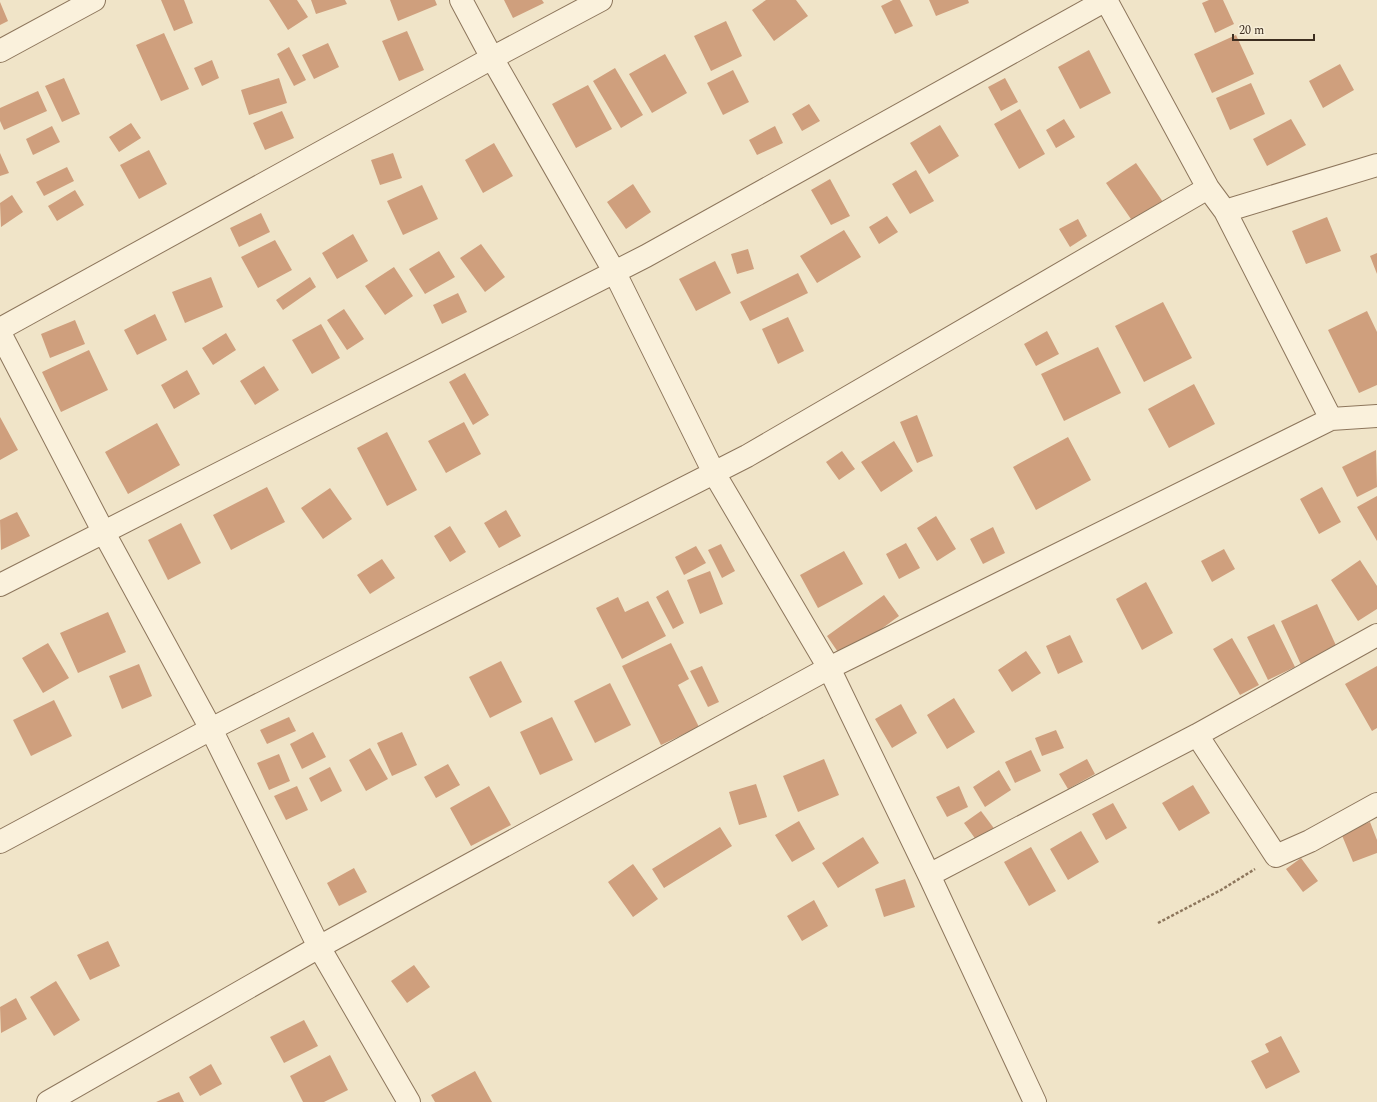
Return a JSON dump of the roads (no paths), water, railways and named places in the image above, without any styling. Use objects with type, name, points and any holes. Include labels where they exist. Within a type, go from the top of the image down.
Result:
[{"type":"street","points":[[0,51],[94,0]]},
{"type":"street","points":[[461,0],[492,58],[615,273],[714,472],[829,668],[929,875],[1034,1102]]},
{"type":"street","points":[[0,329],[600,0]]},
{"type":"street","points":[[0,585],[103,531],[615,273],[1106,0],[1208,188],[1225,211],[1331,419]]},
{"type":"street","points":[[1225,211],[1377,165]]},
{"type":"street","points":[[0,842],[211,729],[747,456],[1208,188]]},
{"type":"street","points":[[0,333],[103,531],[211,729],[319,947],[409,1102]]},
{"type":"street","points":[[48,1102],[319,947],[829,668],[1331,419],[1377,416]]},
{"type":"street","points":[[929,875],[1197,736],[1377,635]]},
{"type":"street","points":[[1197,736],[1276,856],[1310,841],[1377,804]]}]
